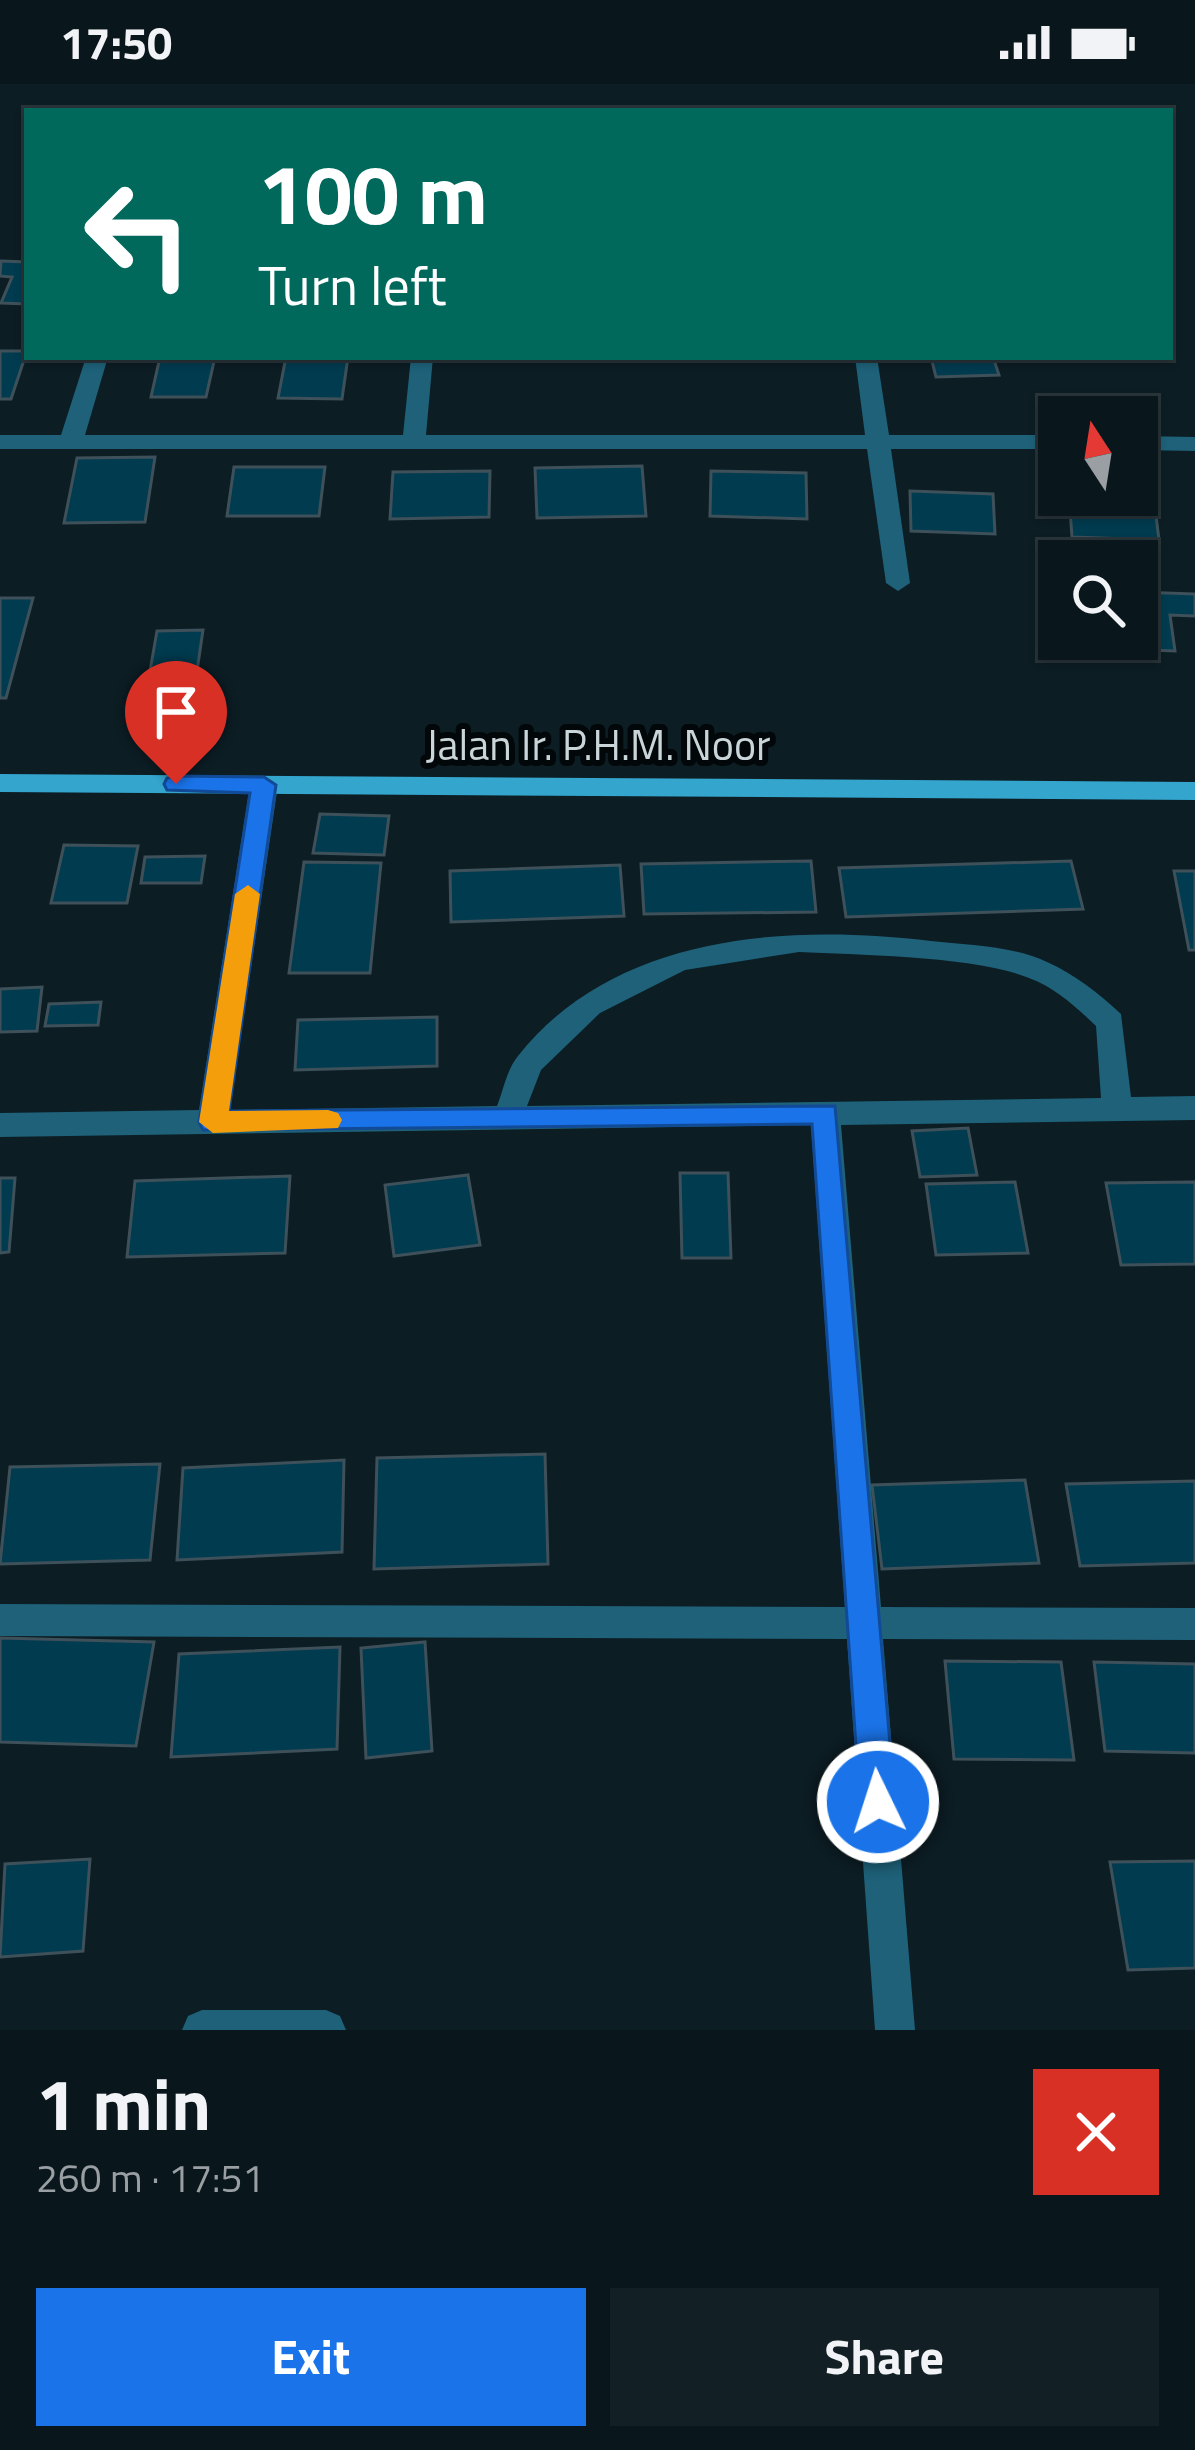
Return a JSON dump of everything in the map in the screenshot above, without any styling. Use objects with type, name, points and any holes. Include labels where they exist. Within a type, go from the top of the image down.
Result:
[{"type":"main road","name":"Jalan Ir. P.H.M. Noor","points":[[0,783],[1195,791]]},
{"type":"street","points":[[71,442],[96,360]]},
{"type":"street","points":[[414,442],[422,360]]},
{"type":"street","points":[[866,360],[898,583]]},
{"type":"street","points":[[0,442],[1038,442]]},
{"type":"street","points":[[1158,443],[1195,444]]},
{"type":"street","points":[[213,1122],[264,785]]},
{"type":"street","points":[[508,1117],[528,1064],[590,1006],[679,961],[799,942],[880,945],[1033,967],[1073,988],[1111,1022],[1117,1109]]},
{"type":"street","points":[[0,1125],[1195,1108]]},
{"type":"street","points":[[825,1113],[895,2030]]},
{"type":"street","points":[[0,1620],[1195,1624]]},
{"type":"street","points":[[202,2030],[326,2030]]},
{"type":"building","points":[[1,261],[24,262],[24,304],[1,303],[12,277],[0,276]]},
{"type":"building","points":[[0,351],[24,351],[11,399],[0,399]]},
{"type":"building","points":[[159,360],[214,360],[206,397],[151,397]]},
{"type":"building","points":[[285,360],[348,360],[342,399],[278,398]]},
{"type":"building","points":[[932,360],[994,360],[999,375],[936,377]]},
{"type":"building","points":[[155,457],[145,522],[64,523],[77,458]]},
{"type":"building","points":[[642,466],[646,516],[537,518],[535,468]]},
{"type":"building","points":[[234,467],[325,467],[319,516],[227,516]]},
{"type":"building","points":[[490,471],[489,517],[390,519],[393,472]]},
{"type":"building","points":[[711,471],[806,473],[807,519],[710,516]]},
{"type":"building","points":[[910,491],[993,494],[995,534],[911,531]]},
{"type":"building","points":[[1070,516],[1156,516],[1159,540],[1072,537]]},
{"type":"building","points":[[1158,593],[1195,594],[1195,616],[1170,615],[1175,651],[1158,650]]},
{"type":"building","points":[[0,598],[33,598],[6,698],[0,698]]},
{"type":"building","points":[[203,630],[197,671],[150,671],[157,631]]},
{"type":"building","points":[[320,814],[389,816],[384,855],[313,853]]},
{"type":"building","points":[[64,845],[138,846],[127,903],[51,903]]},
{"type":"building","points":[[205,856],[201,883],[141,883],[145,857]]},
{"type":"building","points":[[811,861],[816,912],[644,914],[641,864]]},
{"type":"building","points":[[1071,861],[1083,909],[846,917],[839,868]]},
{"type":"building","points":[[304,862],[381,863],[370,973],[289,973]]},
{"type":"building","points":[[620,865],[624,916],[451,922],[450,871]]},
{"type":"building","points":[[1174,871],[1195,871],[1195,950],[1189,950]]},
{"type":"building","points":[[42,987],[37,1031],[0,1032],[0,989]]},
{"type":"building","points":[[101,1002],[98,1025],[45,1026],[49,1004]]},
{"type":"building","points":[[437,1017],[437,1066],[295,1070],[298,1020]]},
{"type":"building","points":[[968,1128],[977,1175],[920,1177],[912,1131]]},
{"type":"building","points":[[680,1173],[728,1173],[731,1258],[682,1258]]},
{"type":"building","points":[[468,1175],[480,1245],[394,1256],[385,1185]]},
{"type":"building","points":[[290,1176],[285,1253],[127,1257],[135,1181]]},
{"type":"building","points":[[0,1178],[15,1178],[9,1252],[0,1253]]},
{"type":"building","points":[[1015,1182],[1028,1253],[936,1255],[926,1184]]},
{"type":"building","points":[[1195,1182],[1195,1264],[1121,1265],[1106,1183]]},
{"type":"building","points":[[545,1454],[548,1564],[374,1569],[377,1458]]},
{"type":"building","points":[[344,1460],[342,1552],[177,1560],[183,1468]]},
{"type":"building","points":[[160,1464],[150,1560],[0,1564],[10,1467]]},
{"type":"building","points":[[1025,1480],[1039,1563],[882,1569],[872,1485]]},
{"type":"building","points":[[1195,1481],[1195,1563],[1080,1566],[1066,1484]]},
{"type":"building","points":[[0,1638],[154,1642],[136,1746],[0,1742]]},
{"type":"building","points":[[425,1642],[432,1751],[366,1758],[361,1648]]},
{"type":"building","points":[[340,1647],[337,1749],[171,1757],[179,1654]]},
{"type":"building","points":[[945,1661],[1061,1662],[1074,1760],[954,1759]]},
{"type":"building","points":[[1094,1662],[1195,1664],[1195,1753],[1105,1751]]},
{"type":"building","points":[[90,1859],[83,1951],[0,1957],[5,1864]]},
{"type":"building","points":[[1195,1861],[1195,1968],[1128,1970],[1110,1862]]},
{"type":"slow traffic","points":[[248,894],[213,1122],[328,1120]]},
{"type":"route","points":[[176,784],[264,785],[213,1122],[825,1113],[878,1802]]}]
